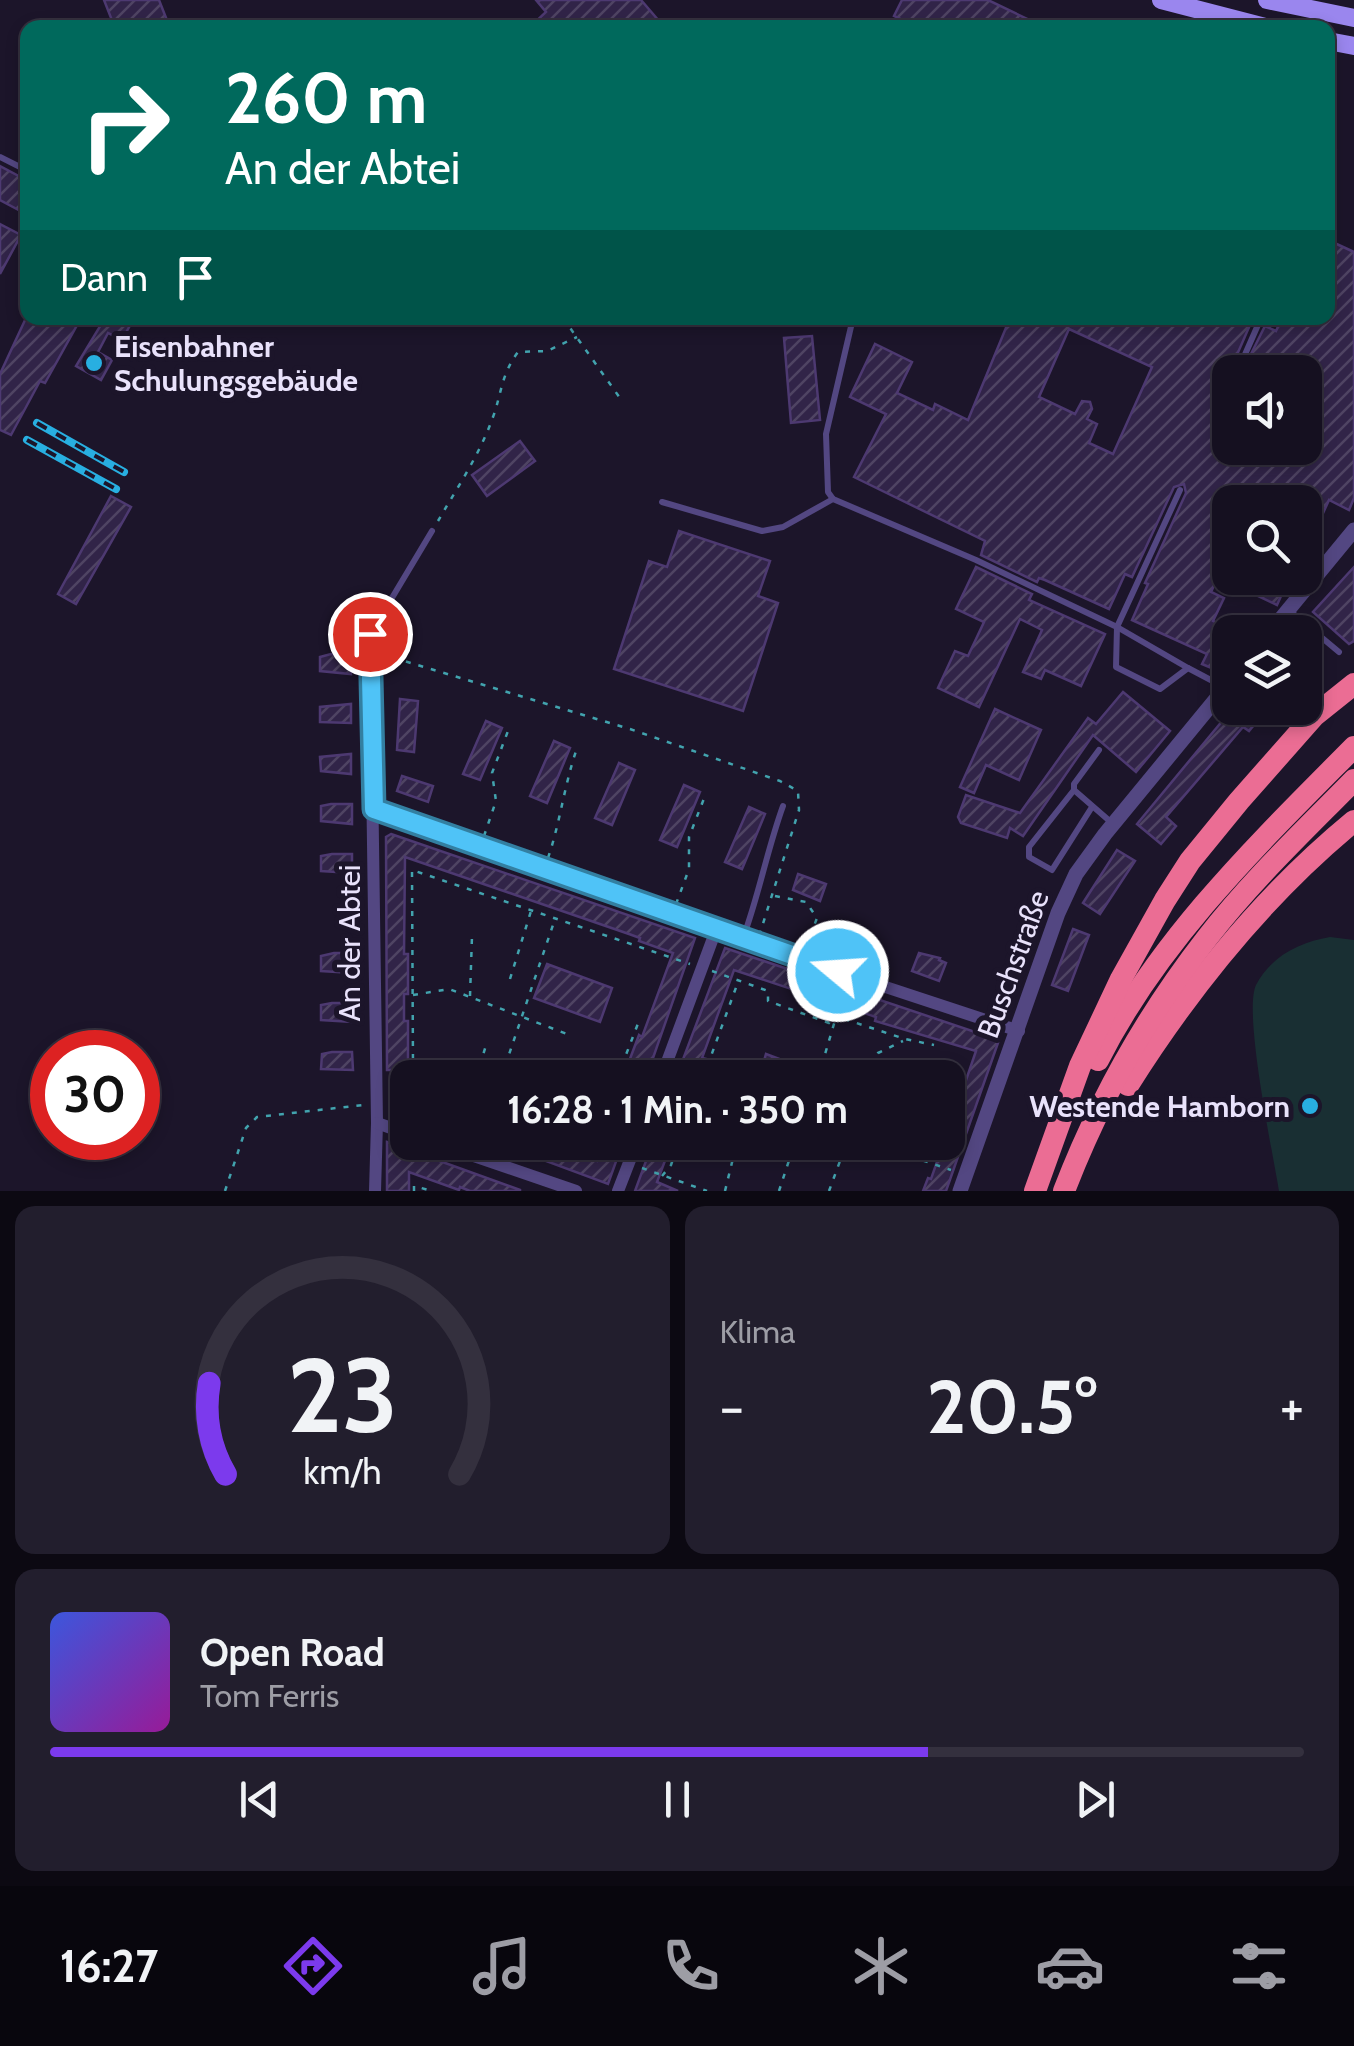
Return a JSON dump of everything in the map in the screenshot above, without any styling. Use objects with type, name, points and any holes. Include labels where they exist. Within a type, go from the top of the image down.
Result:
[{"type":"highway","points":[[1039,1181],[1080,1066],[1164,900],[1239,801],[1314,716],[1354,684]]},
{"type":"highway","points":[[1039,1181],[1106,1044],[1161,959],[1251,852],[1354,747]]},
{"type":"highway","points":[[1068,1181],[1110,1086],[1164,996],[1220,922],[1354,780]]},
{"type":"highway","points":[[1068,1181],[1195,987],[1292,878],[1354,821]]},
{"type":"main road","points":[[1161,0],[1238,20]]},
{"type":"main road","points":[[1266,0],[1354,18]]},
{"type":"street","points":[[1285,615],[1354,530]]},
{"type":"street","name":"An der Abtei","points":[[370,634],[377,1123],[374,1191]]},
{"type":"street","name":"Buschstraße","points":[[963,1183],[1070,887],[1113,824],[1212,703]]},
{"type":"street","points":[[374,809],[716,930],[1019,1031]]},
{"type":"street","points":[[667,1060],[716,930]]},
{"type":"street","points":[[377,1123],[390,1128]]},
{"type":"street","points":[[486,1160],[576,1191]]},
{"type":"street","points":[[618,1191],[630,1160]]},
{"type":"lane","points":[[851,325],[826,434],[828,492],[833,498],[976,560],[1212,678]]},
{"type":"lane","points":[[1244,355],[1258,325]]},
{"type":"lane","points":[[1180,490],[1117,627],[1116,667],[1160,688],[1188,668]]},
{"type":"lane","points":[[662,502],[762,531],[783,526],[833,498]]},
{"type":"lane","points":[[370,634],[432,532]]},
{"type":"lane","points":[[1289,610],[1339,652]]},
{"type":"lane","points":[[1092,807],[1052,870],[1029,857],[1029,847],[1074,790],[1074,784],[1099,750]]},
{"type":"lane","points":[[1074,790],[1113,824]]},
{"type":"lane","points":[[749,941],[768,846],[783,806]]},
{"type":"path","points":[[568,325],[620,398]]},
{"type":"path","points":[[432,532],[494,416],[505,370],[518,352],[547,351],[577,336]]},
{"type":"path","points":[[370,652],[630,729],[780,781],[798,792],[798,810],[774,896],[749,941]]},
{"type":"path","points":[[481,847],[496,801],[492,773],[508,732]]},
{"type":"path","points":[[544,869],[560,824],[562,792],[576,751]]},
{"type":"path","points":[[672,914],[688,869],[690,837],[705,796]]},
{"type":"path","points":[[414,1060],[412,870],[768,991],[768,1002],[829,1022],[832,1015],[934,1045]]},
{"type":"path","points":[[774,896],[806,902],[817,918],[801,959]]},
{"type":"path","points":[[510,979],[532,910]]},
{"type":"path","points":[[507,1060],[538,981],[555,918]]},
{"type":"path","points":[[470,998],[472,936]]},
{"type":"path","points":[[709,1060],[739,981]]},
{"type":"path","points":[[413,995],[448,989],[567,1034]]},
{"type":"path","points":[[823,1060],[836,1016]]},
{"type":"path","points":[[624,1060],[639,1021]]},
{"type":"path","points":[[876,1060],[878,1053],[905,1039]]},
{"type":"path","points":[[482,1060],[487,1042]]},
{"type":"path","points":[[375,1073],[390,1077]]},
{"type":"path","points":[[226,1191],[246,1128],[256,1117],[375,1104]]},
{"type":"path","points":[[662,1176],[672,1160]]},
{"type":"path","points":[[725,1191],[733,1160]]},
{"type":"path","points":[[779,1191],[789,1160]]},
{"type":"path","points":[[829,1191],[840,1160]]},
{"type":"path","points":[[914,1160],[963,1183]]},
{"type":"path","points":[[414,1191],[414,1186],[432,1191]]},
{"type":"green space","name":"Westende Hamborn","points":[[1330,937],[1354,940],[1354,1191],[1279,1191],[1256,1052],[1256,985],[1287,952]]},
{"type":"building","points":[[104,0],[159,0],[167,20],[112,20]]},
{"type":"building","points":[[536,0],[641,0],[658,20],[538,20],[546,12]]},
{"type":"building","points":[[902,0],[988,0],[1029,20],[902,20],[894,16]]},
{"type":"building","points":[[0,166],[20,177],[20,211],[0,200]]},
{"type":"building","points":[[0,224],[20,237],[0,274]]},
{"type":"building","points":[[1335,243],[1354,252],[1354,498],[1349,510],[1329,500],[1322,515],[1322,485],[1212,485],[1211,592],[1224,598],[1216,615],[1212,615],[1212,668],[1202,664],[1207,654],[1132,620],[1186,493],[1184,484],[1174,487],[1132,577],[1125,574],[1109,609],[1045,580],[1039,578],[1037,582],[981,555],[985,541],[854,477],[886,414],[850,397],[875,344],[912,362],[897,393],[933,410],[935,404],[968,420],[1007,325],[1250,325],[1237,355],[1212,355],[1212,465],[1322,465],[1322,355],[1250,355],[1265,326],[1276,331],[1279,325],[1335,325]],"holes":[[[1069,329],[1152,367],[1113,454],[1089,443],[1097,424],[1087,419],[1092,409],[1090,402],[1082,401],[1075,414],[1039,397]]]},
{"type":"building","points":[[23,325],[77,325],[11,435],[0,430],[0,374]]},
{"type":"building","points":[[101,325],[130,325],[122,340],[108,333],[98,352],[112,360],[101,380],[76,366]]},
{"type":"building","points":[[812,336],[820,420],[791,423],[784,338]]},
{"type":"building","points":[[520,441],[535,461],[487,496],[472,475]]},
{"type":"building","points":[[111,496],[131,507],[76,604],[58,594]]},
{"type":"building","points":[[679,531],[770,561],[758,596],[778,603],[743,711],[614,669],[649,561],[667,567]]},
{"type":"building","points":[[976,567],[1032,594],[1029,600],[1105,634],[1081,686],[1045,670],[1041,679],[1023,672],[1042,630],[1020,619],[979,707],[938,688],[955,651],[968,656],[984,622],[956,609]]},
{"type":"building","points":[[1354,567],[1354,641],[1349,644],[1322,620],[1322,615],[1313,612]]},
{"type":"building","points":[[1256,595],[1281,595],[1277,605]]},
{"type":"building","points":[[351,655],[351,674],[320,671],[320,657]]},
{"type":"building","points":[[1123,692],[1170,731],[1136,772],[1093,735],[1023,836],[1010,828],[1007,838],[961,823],[958,817],[966,795],[1020,813],[1088,718],[1096,724]]},
{"type":"building","points":[[400,699],[418,701],[414,752],[397,750]]},
{"type":"building","points":[[351,704],[351,723],[320,722],[320,707]]},
{"type":"building","points":[[995,709],[1041,730],[1019,780],[986,765],[974,793],[960,787]]},
{"type":"building","points":[[486,721],[502,728],[480,780],[463,774]]},
{"type":"building","points":[[1219,725],[1254,725],[1249,731],[1243,727],[1166,817],[1176,826],[1161,844],[1137,824]]},
{"type":"building","points":[[554,741],[570,748],[547,803],[530,796]]},
{"type":"building","points":[[351,754],[351,774],[321,771],[320,757]]},
{"type":"building","points":[[619,763],[635,770],[612,825],[595,818]]},
{"type":"building","points":[[402,776],[433,786],[428,802],[397,791]]},
{"type":"building","points":[[684,785],[700,792],[677,847],[660,840]]},
{"type":"building","points":[[352,804],[352,824],[321,821],[321,806]]},
{"type":"building","points":[[749,807],[765,814],[742,869],[725,862]]},
{"type":"building","points":[[391,834],[695,938],[652,1060],[630,1060],[673,953],[629,934],[405,857],[404,954],[408,954],[408,994],[404,994],[404,1021],[408,1021],[408,1060],[390,1060],[387,1070],[386,837]]},
{"type":"building","points":[[1117,850],[1135,861],[1100,914],[1083,903]]},
{"type":"building","points":[[352,854],[352,873],[321,871],[321,856]]},
{"type":"building","points":[[798,874],[826,884],[820,901],[793,890]]},
{"type":"building","points":[[1073,929],[1089,935],[1068,991],[1052,985]]},
{"type":"building","points":[[838,930],[864,943],[859,959],[831,949]]},
{"type":"building","points":[[725,948],[999,1040],[965,1137],[965,1083],[976,1051],[875,1021],[876,1017],[734,970],[702,1058],[706,1060],[683,1060]]},
{"type":"building","points":[[352,953],[352,973],[321,971],[321,956]]},
{"type":"building","points":[[919,953],[946,963],[939,981],[912,971]]},
{"type":"building","points":[[547,964],[612,988],[600,1022],[534,998]]},
{"type":"building","points":[[352,1003],[352,1022],[321,1020],[321,1005]]},
{"type":"building","points":[[352,1052],[353,1070],[321,1069],[322,1054]]},
{"type":"building","points":[[387,1142],[390,1160],[437,1160],[520,1190],[459,1190],[409,1172],[409,1191],[387,1191]]},
{"type":"building","points":[[543,1160],[617,1160],[608,1184]]},
{"type":"building","points":[[646,1160],[665,1160],[657,1182],[678,1191],[635,1191]]},
{"type":"building","points":[[938,1160],[957,1160],[946,1191],[923,1191],[928,1178],[931,1179]]},
{"type":"railway","points":[[37,423],[124,472]]},
{"type":"railway","points":[[27,440],[116,489]]},
{"type":"place","name":"Eisenbahner Schulungsgebäude","points":[[94,363]]},
{"type":"place","name":"Westende Hamborn","points":[[1310,1106]]},
{"type":"route","points":[[370,634],[374,809],[838,971]]}]
